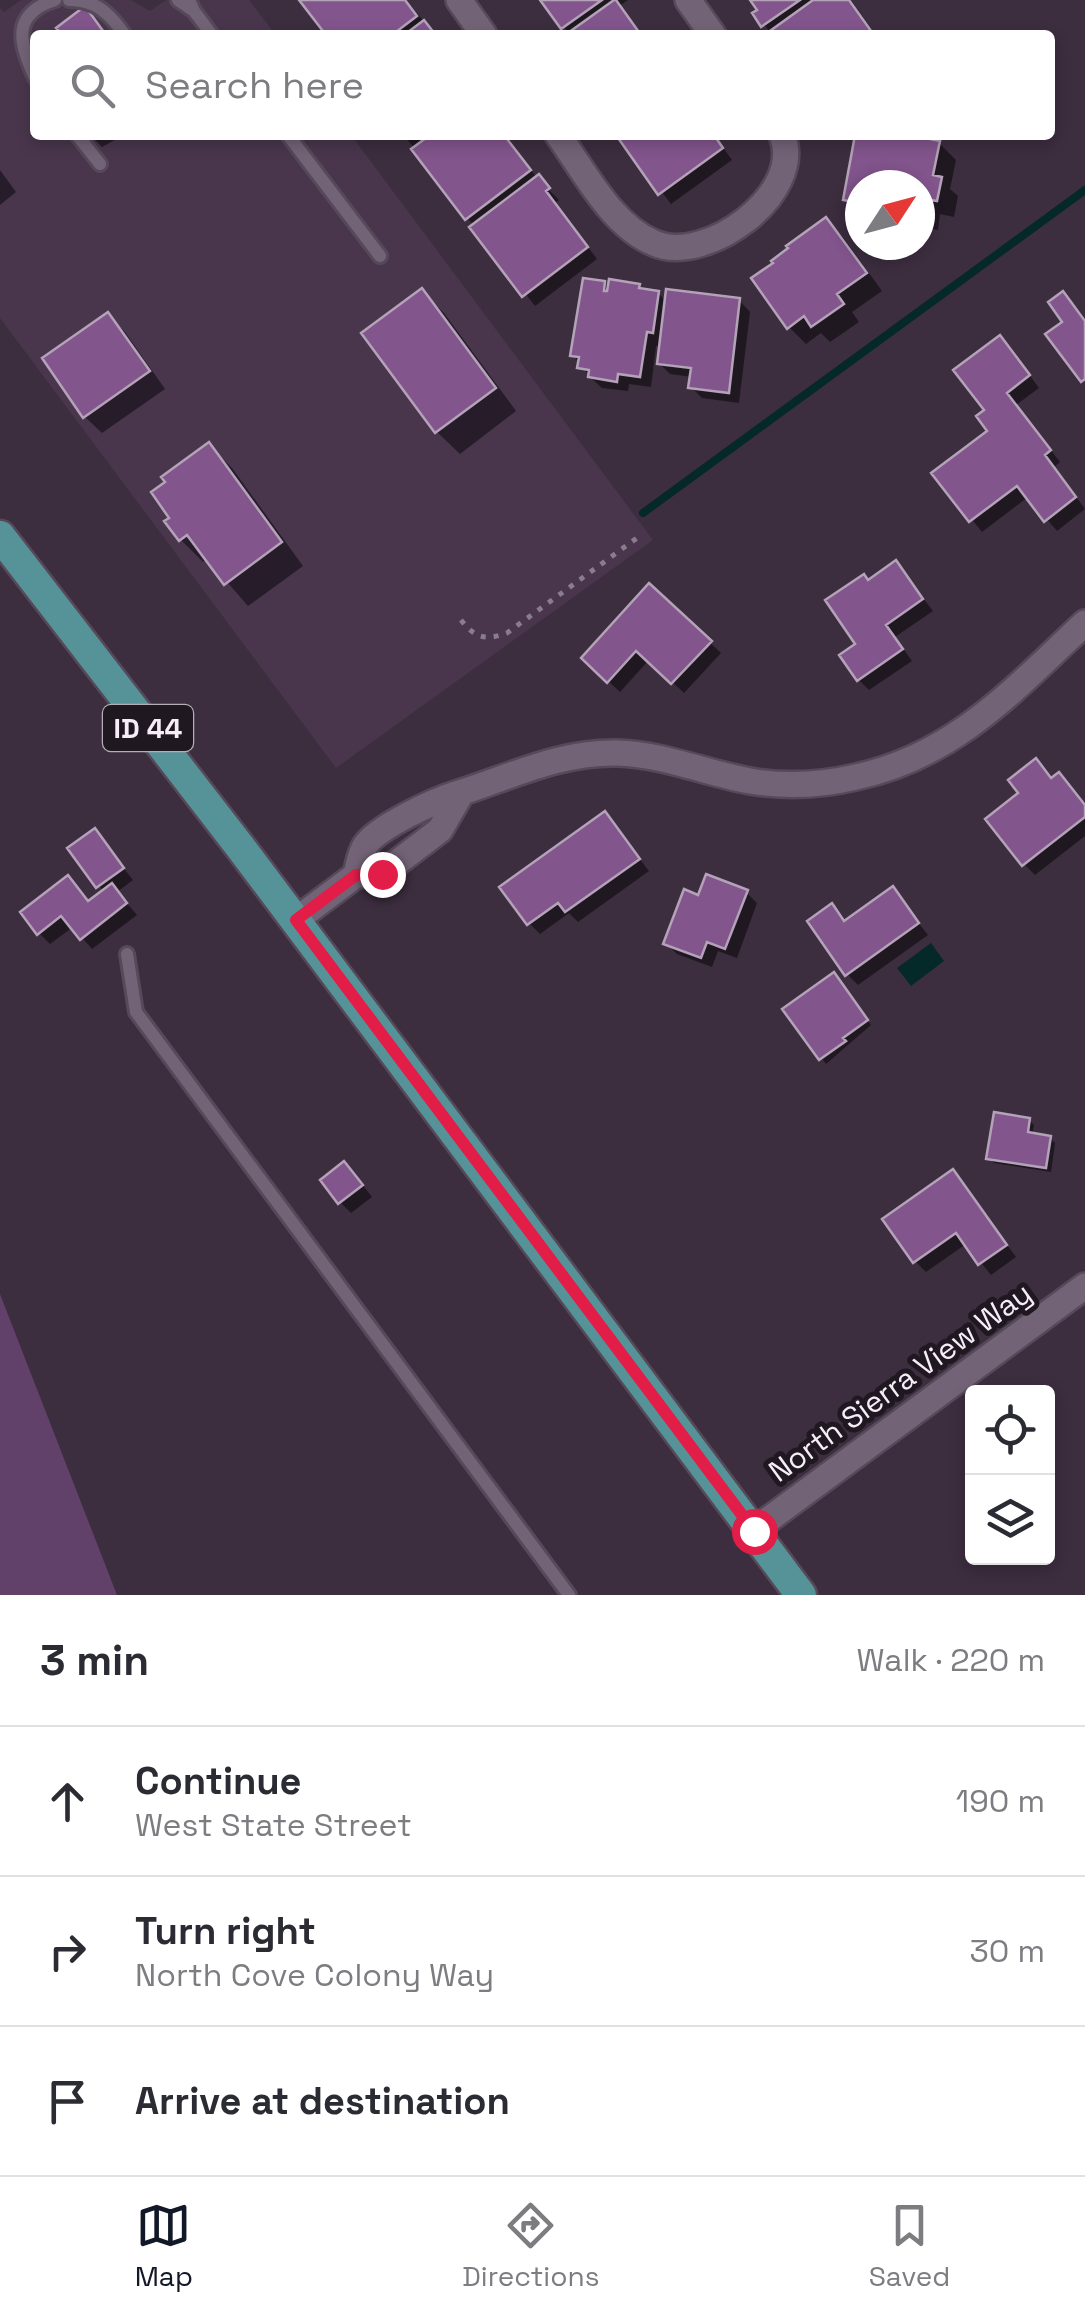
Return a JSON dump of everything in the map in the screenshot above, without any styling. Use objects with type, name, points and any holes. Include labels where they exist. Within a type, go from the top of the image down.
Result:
[{"type":"main road","name":"ID 44","points":[[0,536],[296,920],[802,1595]]},
{"type":"street","points":[[458,0],[480,30]]},
{"type":"street","points":[[688,0],[709,30]]},
{"type":"street","points":[[562,140],[624,226],[655,244],[679,250],[710,242],[766,204],[784,176],[785,143]]},
{"type":"street","points":[[296,920],[356,875],[365,845],[424,804],[546,761],[621,753],[751,781],[788,784],[820,783],[889,769],[924,755],[983,718],[1085,623]]},
{"type":"street","name":"North Sierra View Way","points":[[754,1531],[1085,1286]]},
{"type":"lane","points":[[30,66],[21,27],[27,18],[55,0]]},
{"type":"lane","points":[[68,0],[94,3],[121,30]]},
{"type":"lane","points":[[178,0],[192,6],[209,30]]},
{"type":"lane","points":[[81,140],[100,164]]},
{"type":"lane","points":[[292,140],[380,256]]},
{"type":"lane","points":[[127,954],[136,1012],[569,1595]]},
{"type":"path","points":[[461,620],[478,638],[492,639],[507,633],[640,535]]},
{"type":"shaded area","points":[[21,0],[131,0],[150,11],[166,0],[249,0],[272,30],[30,30],[30,140],[355,140],[653,540],[336,768],[0,318],[0,8],[4,12]]},
{"type":"shaded area","points":[[931,943],[944,961],[911,986],[897,968]]},
{"type":"shaded area","points":[[0,1294],[117,1595],[0,1595]]},
{"type":"building","points":[[299,0],[405,0],[417,16],[399,30],[322,30]]},
{"type":"building","points":[[540,0],[602,0],[561,29]]},
{"type":"building","points":[[614,0],[637,30],[572,30]]},
{"type":"building","points":[[750,0],[800,0],[761,27],[752,13],[757,10]]},
{"type":"building","points":[[813,0],[849,0],[870,30],[771,30]]},
{"type":"building","points":[[85,6],[102,30],[58,30]]},
{"type":"building","points":[[424,20],[432,30],[411,30]]},
{"type":"building","points":[[423,140],[508,140],[531,170],[465,220],[411,149]]},
{"type":"building","points":[[620,140],[717,140],[723,148],[658,195]]},
{"type":"building","points":[[854,140],[940,141],[934,170],[849,170]]},
{"type":"building","points":[[539,174],[550,188],[546,191],[588,247],[522,297],[469,227]]},
{"type":"building","points":[[935,175],[942,177],[935,201]]},
{"type":"building","points":[[826,217],[845,243],[845,260],[857,260],[867,273],[837,294],[844,304],[811,327],[804,316],[787,329],[751,278],[773,263],[786,246]]},
{"type":"building","points":[[583,278],[605,281],[604,291],[609,279],[659,291],[653,333],[647,332],[640,377],[618,374],[617,382],[588,377],[589,370],[577,368],[579,357],[570,356]]},
{"type":"building","points":[[422,288],[496,388],[435,433],[361,333]]},
{"type":"building","points":[[666,289],[740,298],[729,393],[688,388],[691,368],[657,364]]},
{"type":"building","points":[[1063,291],[1085,321],[1085,379],[1081,382],[1045,334],[1062,322],[1048,302]]},
{"type":"building","points":[[108,312],[150,371],[83,418],[42,358]]},
{"type":"building","points":[[1000,335],[1030,375],[1007,393],[1051,450],[1045,455],[1076,497],[1044,522],[1017,486],[969,522],[931,473],[987,431],[976,416],[984,410],[953,370]]},
{"type":"building","points":[[209,442],[282,542],[224,585],[187,535],[179,541],[164,521],[169,518],[151,492],[165,482],[161,477]]},
{"type":"building","points":[[896,560],[923,599],[886,625],[903,649],[857,681],[839,655],[855,644],[825,600],[864,574],[868,580]]},
{"type":"building","points":[[649,583],[712,641],[671,684],[636,651],[607,683],[581,658]]},
{"type":"building","points":[[1036,758],[1051,778],[1059,772],[1085,805],[1085,817],[1022,866],[985,819],[1018,793],[1008,780]]},
{"type":"building","points":[[605,811],[640,859],[565,912],[558,903],[527,925],[499,887]]},
{"type":"building","points":[[95,828],[124,868],[96,888],[67,848]]},
{"type":"building","points":[[706,874],[748,890],[725,949],[707,942],[701,958],[663,944],[684,889],[698,895]]},
{"type":"building","points":[[68,875],[88,901],[112,883],[127,903],[80,940],[61,916],[37,935],[20,912]]},
{"type":"building","points":[[893,886],[919,923],[845,976],[807,921],[832,903],[844,921]]},
{"type":"building","points":[[834,972],[868,1020],[819,1060],[782,1009]]},
{"type":"building","points":[[994,1112],[1030,1118],[1028,1132],[1051,1136],[1046,1168],[986,1159]]},
{"type":"building","points":[[344,1161],[363,1185],[338,1204],[320,1180]]},
{"type":"building","points":[[953,1169],[1007,1245],[978,1265],[956,1233],[913,1263],[882,1219]]},
{"type":"waterway","points":[[643,513],[1085,190]]},
{"type":"route","points":[[382,874],[356,875],[296,920],[754,1531]]}]
